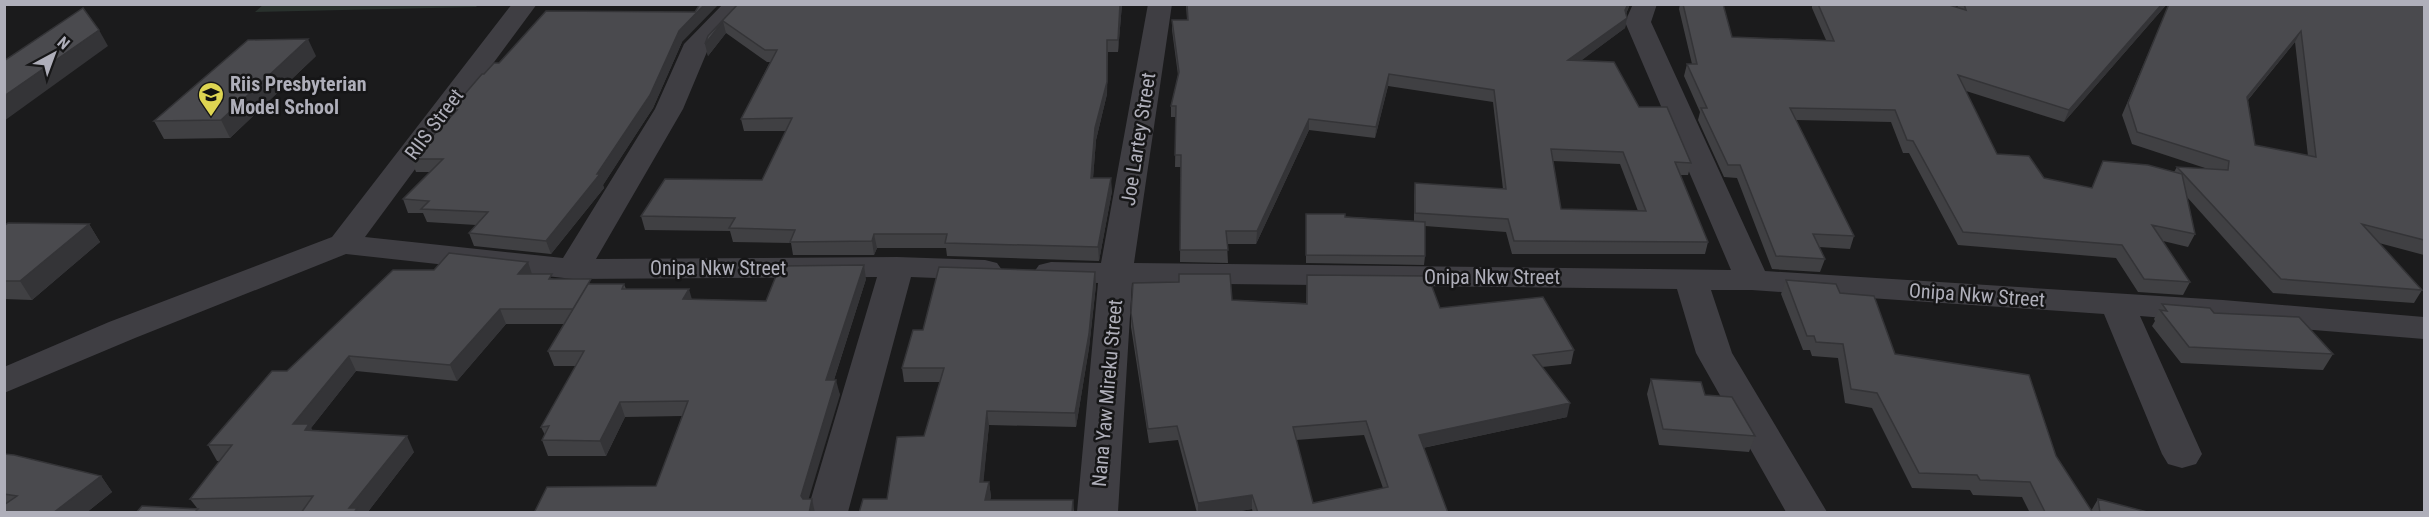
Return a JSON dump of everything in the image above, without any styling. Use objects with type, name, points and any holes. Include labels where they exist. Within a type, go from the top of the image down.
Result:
[{"type":"street","name":"RIIS Street","points":[[343,244],[525,4]]},
{"type":"street","points":[[573,269],[669,109],[697,44],[737,4]]},
{"type":"street","name":"Joe Lartey Street","points":[[1116,274],[1161,4]]},
{"type":"street","points":[[1645,4],[1638,22],[1752,280]]},
{"type":"street","name":"Onipa Nkw Street","points":[[343,244],[573,269],[897,267],[1116,274],[1752,280],[2424,328]]},
{"type":"street","points":[[4,381],[122,330],[343,244]]},
{"type":"street","points":[[828,513],[897,267]]},
{"type":"street","name":"Nana Yaw Mireku Street","points":[[1097,513],[1116,274]]},
{"type":"street","points":[[1690,279],[1714,353],[1806,513]]},
{"type":"street","points":[[2118,305],[2182,454]]},
{"type":"shaded area","points":[[264,4],[478,5],[476,7],[255,12]]},
{"type":"building","points":[[700,4],[705,4],[679,31],[650,95],[597,174],[600,174],[546,241],[469,233],[488,212],[421,209],[429,201],[403,199],[443,159],[411,159],[457,110],[451,110],[482,74],[494,63],[499,63],[546,11],[695,12]]},
{"type":"building","points":[[738,4],[1120,4],[1118,40],[1107,40],[1107,82],[1095,128],[1091,178],[1111,178],[1098,247],[945,243],[947,234],[874,234],[872,241],[790,242],[795,230],[729,228],[735,218],[641,216],[665,179],[762,180],[792,118],[741,119],[777,50],[765,50],[723,21],[705,44],[708,36]]},
{"type":"building","points":[[1187,4],[1628,4],[1625,10],[1627,18],[1568,60],[1614,62],[1639,107],[1667,107],[1691,163],[1675,162],[1708,242],[1514,241],[1508,219],[1415,213],[1415,183],[1506,189],[1494,90],[1389,74],[1376,127],[1309,119],[1257,231],[1226,231],[1228,250],[1180,250],[1181,155],[1175,155],[1176,106],[1171,106],[1179,72],[1172,20],[1188,20]],"holes":[[[1551,149],[1623,152],[1646,211],[1561,209]]]},
{"type":"building","points":[[1683,4],[1723,4],[1732,37],[1834,41],[1818,4],[1946,4],[1966,10],[1964,4],[2162,4],[2069,110],[1958,75],[1997,154],[2029,156],[2044,178],[2092,188],[2103,161],[2148,165],[2182,174],[2195,234],[2152,225],[2190,282],[2144,279],[2122,245],[1963,232],[1913,141],[1907,140],[1895,110],[1790,108],[1854,236],[1813,234],[1825,259],[1776,256],[1740,165],[1728,165],[1701,108],[1707,108],[1687,64],[1697,64]]},
{"type":"building","points":[[2169,4],[2424,4],[2424,240],[2362,224],[2422,290],[2281,279],[2177,167],[2228,170],[2229,161],[2137,132],[2128,103]],"holes":[[[2301,31],[2316,157],[2255,145],[2247,97]]]},
{"type":"building","points":[[83,8],[99,30],[4,96],[4,61]]},
{"type":"building","points":[[308,39],[221,120],[154,121],[248,40]]},
{"type":"building","points":[[1306,214],[1345,214],[1345,217],[1425,222],[1425,256],[1306,255]]},
{"type":"building","points":[[8,223],[89,224],[20,281],[4,281],[4,226]]},
{"type":"building","points":[[449,253],[528,262],[518,274],[552,274],[549,279],[591,279],[573,309],[500,309],[450,365],[349,356],[293,424],[309,424],[305,430],[407,436],[349,508],[357,508],[354,513],[301,513],[313,496],[190,499],[232,445],[208,445],[272,371],[287,371],[393,270],[434,270]]},
{"type":"building","points":[[864,265],[826,380],[836,380],[801,496],[803,499],[812,499],[809,513],[534,513],[547,487],[656,486],[688,401],[620,402],[600,441],[542,440],[549,426],[541,427],[584,351],[548,351],[588,284],[624,284],[622,289],[689,289],[683,299],[766,301],[780,266]]},
{"type":"building","points":[[939,267],[1095,272],[1089,334],[1075,413],[987,411],[980,482],[989,482],[985,500],[1073,500],[1072,513],[859,513],[863,499],[887,499],[897,437],[924,436],[944,368],[902,368],[913,330],[923,330]]},
{"type":"building","points":[[1179,274],[1230,274],[1232,300],[1307,304],[1307,275],[1428,276],[1440,308],[1543,297],[1574,350],[1533,355],[1570,403],[1419,435],[1448,513],[1258,513],[1252,495],[1198,503],[1177,426],[1148,429],[1131,313],[1133,283],[1179,282]],"holes":[[[1366,421],[1388,487],[1313,503],[1293,427]]]},
{"type":"building","points":[[1786,280],[1836,284],[1840,293],[1874,296],[1895,354],[2029,375],[2056,456],[2093,513],[2045,512],[2030,482],[1980,480],[1977,475],[1919,473],[1877,393],[1851,389],[1843,344],[1816,342],[1814,336],[1807,336]]},
{"type":"building","points":[[2162,304],[2210,308],[2214,313],[2299,317],[2333,354],[2189,347],[2160,310],[2167,311]]},
{"type":"building","points":[[1651,379],[1701,382],[1705,395],[1732,397],[1755,436],[1663,429]]},
{"type":"building","points":[[4,454],[101,476],[53,513],[4,513],[4,505],[17,496],[4,494]]},
{"type":"building","points":[[2098,499],[2151,513],[2100,513]]},
{"type":"building","points":[[142,506],[198,509],[194,513],[136,513]]},
{"type":"place","name":"Riis Presbyterian Model School","points":[[211,118]]}]
